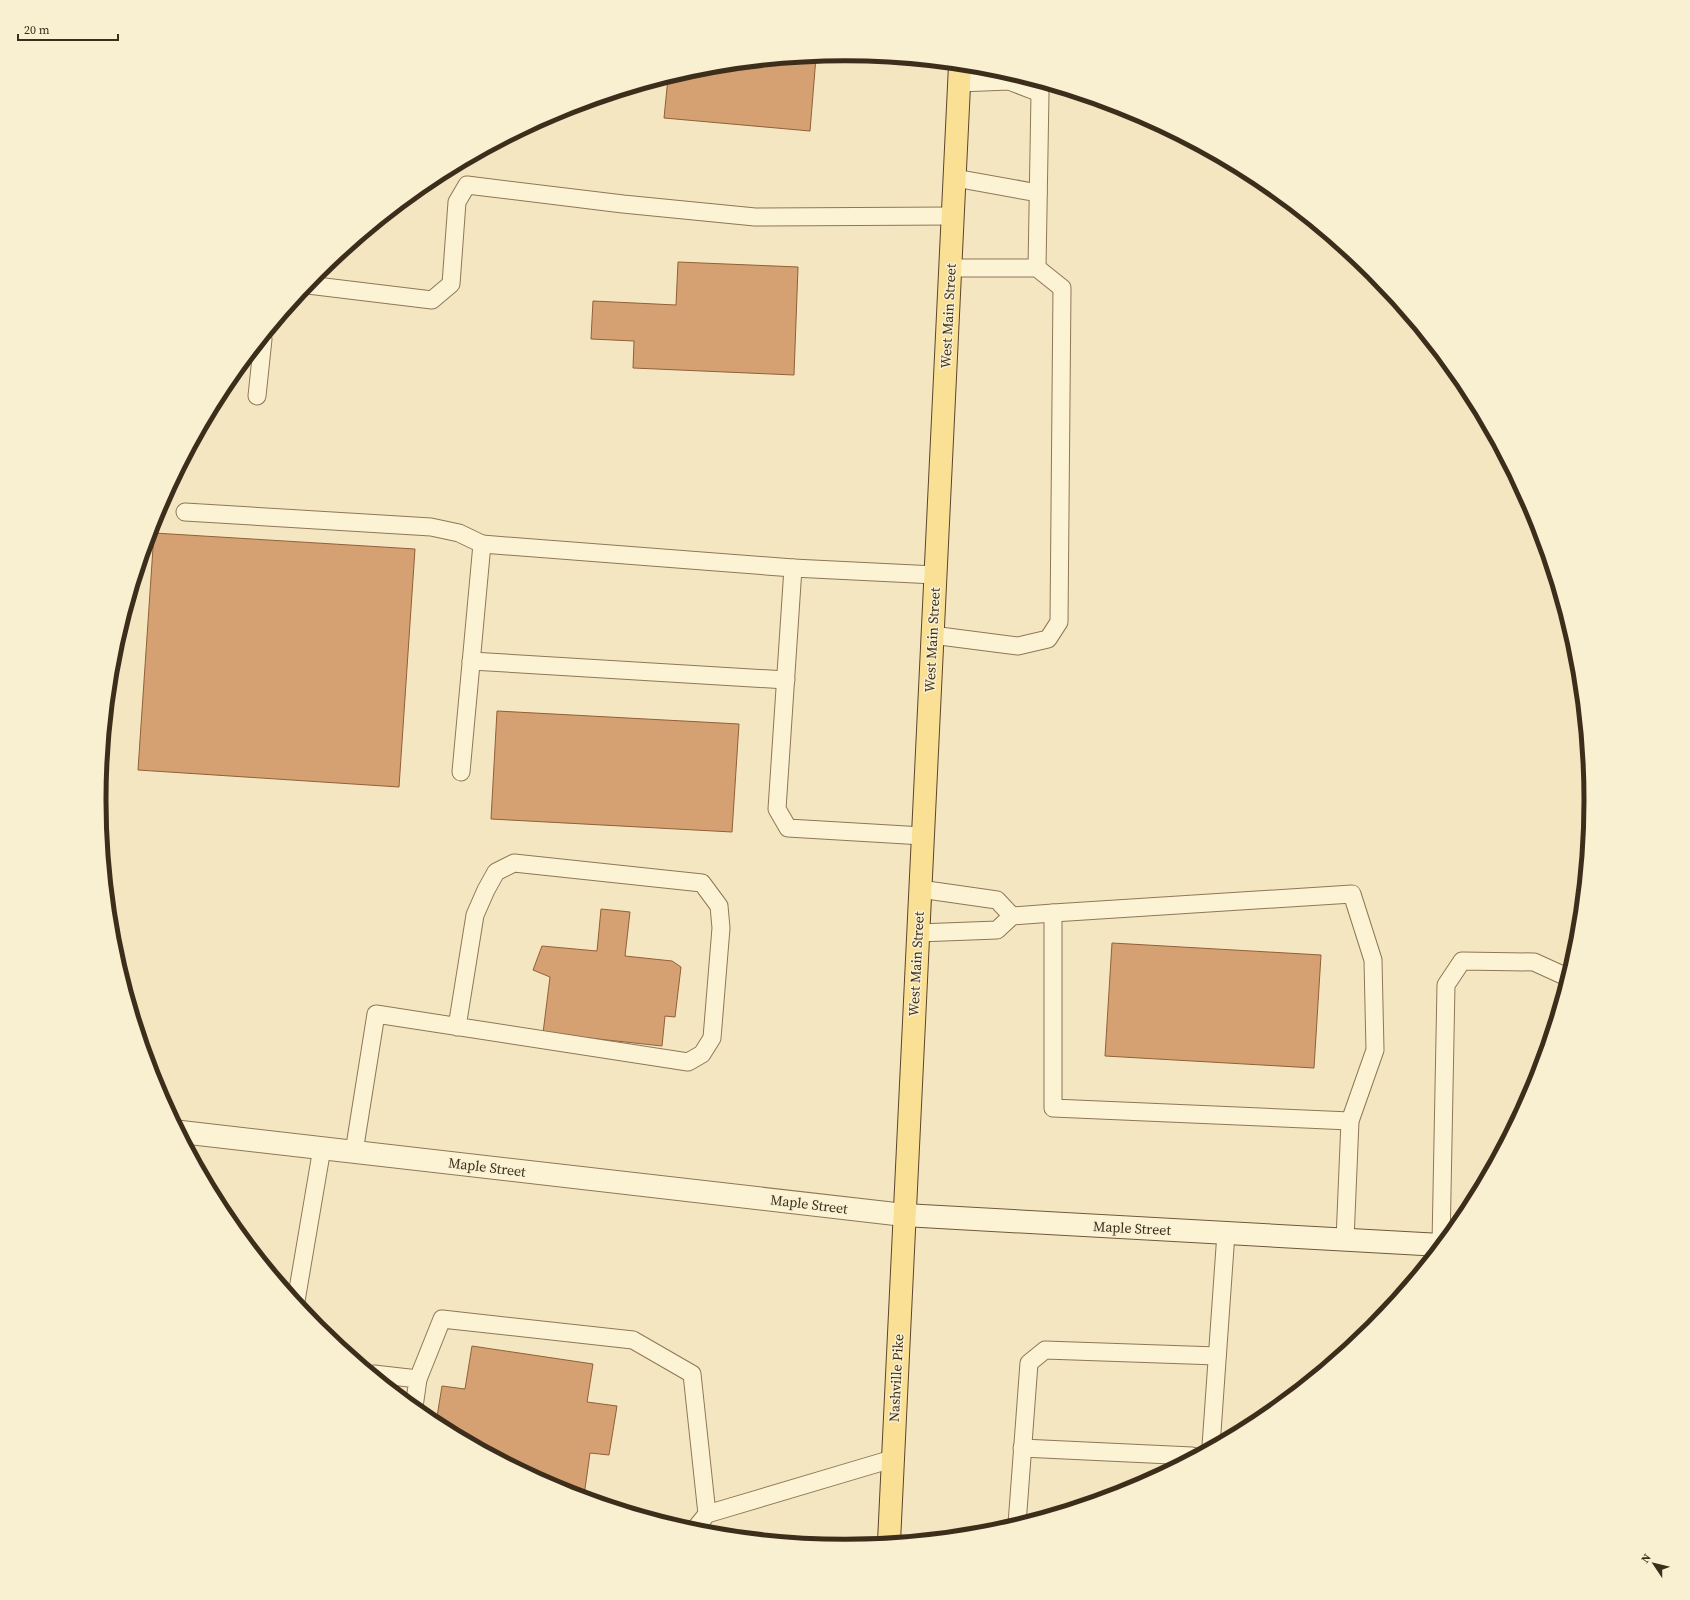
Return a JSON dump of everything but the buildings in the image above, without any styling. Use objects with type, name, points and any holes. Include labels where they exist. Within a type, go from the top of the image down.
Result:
[{"type":"main road","name":"West Main Street","points":[[904,1214],[960,74]]},
{"type":"main road","name":"Nashville Pike","points":[[889,1537],[904,1214]]},
{"type":"street","name":"Maple Street","points":[[185,1132],[904,1214],[1345,1240],[1435,1244]]},
{"type":"lane","points":[[960,74],[1009,80],[1040,93],[1037,268]]},
{"type":"lane","points":[[955,178],[1038,193]]},
{"type":"lane","points":[[314,286],[432,300],[451,284],[457,202],[468,185],[623,204],[755,217],[953,216]]},
{"type":"lane","points":[[932,635],[1018,646],[1048,639],[1059,622],[1062,288],[1037,268],[950,268]]},
{"type":"lane","points":[[257,396],[262,346]]},
{"type":"lane","points":[[185,512],[431,527],[458,533],[482,544],[793,568],[935,575]]},
{"type":"lane","points":[[461,772],[482,544]]},
{"type":"lane","points":[[793,568],[777,809],[788,828],[923,836]]},
{"type":"lane","points":[[471,661],[786,680]]},
{"type":"lane","points":[[354,1152],[376,1014],[457,1027],[688,1062],[702,1054],[712,1038],[721,928],[719,906],[702,883],[514,863],[496,872],[475,915],[457,1027]]},
{"type":"lane","points":[[920,889],[997,900],[1012,916]]},
{"type":"lane","points":[[918,933],[997,930],[1012,916],[1352,894],[1373,960],[1375,1050],[1350,1121],[1345,1240]]},
{"type":"lane","points":[[1053,913],[1053,1108],[1350,1121]]},
{"type":"lane","points":[[1441,1236],[1446,985],[1462,961],[1534,962],[1563,975]]},
{"type":"lane","points":[[297,1296],[322,1148]]},
{"type":"lane","points":[[1211,1441],[1226,1233]]},
{"type":"lane","points":[[415,1400],[418,1379],[442,1319],[633,1340],[692,1374],[707,1514]]},
{"type":"lane","points":[[1016,1519],[1029,1363],[1045,1350],[1217,1356]]},
{"type":"lane","points":[[381,1374],[418,1379]]},
{"type":"lane","points":[[1022,1448],[1185,1456]]},
{"type":"lane","points":[[699,1524],[707,1514],[892,1459]]}]
